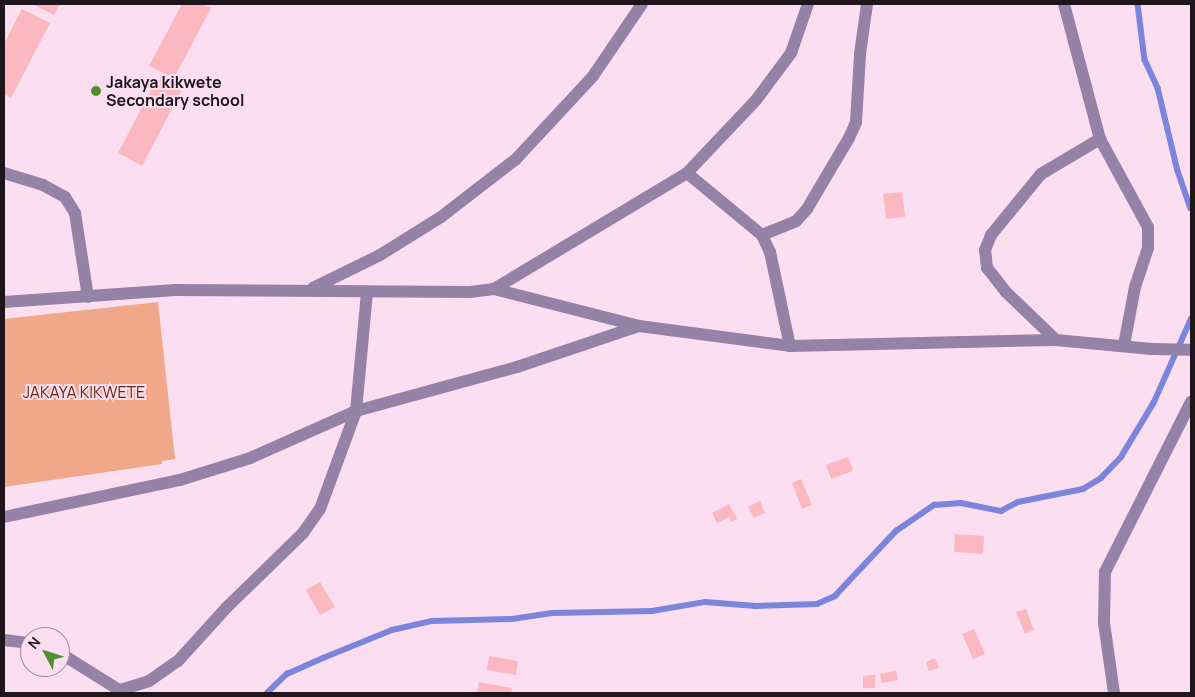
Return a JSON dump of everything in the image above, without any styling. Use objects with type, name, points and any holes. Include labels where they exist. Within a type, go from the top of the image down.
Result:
[{"type":"street","points":[[308,290],[380,255],[441,217],[516,159],[593,76],[642,4]]},
{"type":"street","points":[[494,289],[687,173],[756,100],[791,54],[808,4]]},
{"type":"street","points":[[762,235],[781,230],[802,215],[849,138],[856,122],[860,54],[868,4]]},
{"type":"street","points":[[1064,4],[1100,139],[1148,227],[1148,248],[1135,287],[1124,345]]},
{"type":"street","points":[[1056,340],[1006,292],[987,268],[985,250],[991,236],[1041,174],[1100,139]]},
{"type":"street","points":[[4,173],[43,185],[65,197],[75,213],[88,297]]},
{"type":"street","points":[[687,173],[762,235],[770,252],[790,346]]},
{"type":"street","points":[[4,302],[176,290],[470,292],[494,289],[639,326],[790,346],[1056,340],[1152,349],[1191,350]]},
{"type":"street","points":[[70,659],[122,692],[149,681],[178,662],[226,608],[303,533],[320,509],[333,480],[356,411],[367,292]]},
{"type":"street","points":[[4,517],[180,480],[250,458],[356,411],[517,367],[639,326]]},
{"type":"street","points":[[1114,693],[1104,623],[1105,572],[1191,402]]},
{"type":"street","points":[[4,640],[20,642]]},
{"type":"green space","name":"JAKAYA KIKWETE","points":[[158,302],[175,459],[162,461],[162,464],[4,487],[4,319]]},
{"type":"building","points":[[32,4],[60,4],[54,15]]},
{"type":"building","points":[[182,4],[202,4],[211,8],[174,78],[149,66]]},
{"type":"building","points":[[22,9],[50,23],[11,98],[4,94],[4,44]]},
{"type":"building","points":[[157,79],[181,91],[142,166],[118,153]]},
{"type":"building","points":[[902,192],[905,217],[886,219],[883,194]]},
{"type":"building","points":[[848,457],[853,471],[831,479],[826,465]]},
{"type":"building","points":[[801,479],[812,505],[802,509],[792,483]]},
{"type":"building","points":[[760,501],[765,513],[754,518],[748,507]]},
{"type":"building","points":[[729,504],[737,519],[731,522],[729,517],[717,523],[712,513]]},
{"type":"building","points":[[955,534],[984,536],[983,554],[954,552]]},
{"type":"building","points":[[320,582],[335,607],[320,615],[306,590]]},
{"type":"building","points":[[1026,609],[1034,630],[1025,634],[1016,612]]},
{"type":"building","points":[[974,629],[985,654],[973,659],[962,634]]},
{"type":"building","points":[[489,656],[518,661],[516,675],[487,670]]},
{"type":"building","points":[[935,658],[939,668],[929,671],[926,662]]},
{"type":"building","points":[[896,671],[898,680],[882,683],[880,674]]},
{"type":"building","points":[[875,675],[875,688],[863,688],[863,676]]},
{"type":"building","points":[[479,682],[512,688],[511,693],[477,693]]},
{"type":"waterway","points":[[1138,4],[1145,60],[1158,88],[1178,171],[1191,208]]},
{"type":"waterway","points":[[267,693],[287,674],[323,658],[392,630],[432,621],[512,619],[552,613],[652,611],[705,602],[756,606],[817,604],[835,596],[896,531],[934,505],[961,503],[1001,511],[1018,502],[1083,489],[1101,478],[1121,457],[1154,402],[1191,319]]},
{"type":"place","name":"Jakaya kikwete Secondary school","points":[[96,91]]}]
